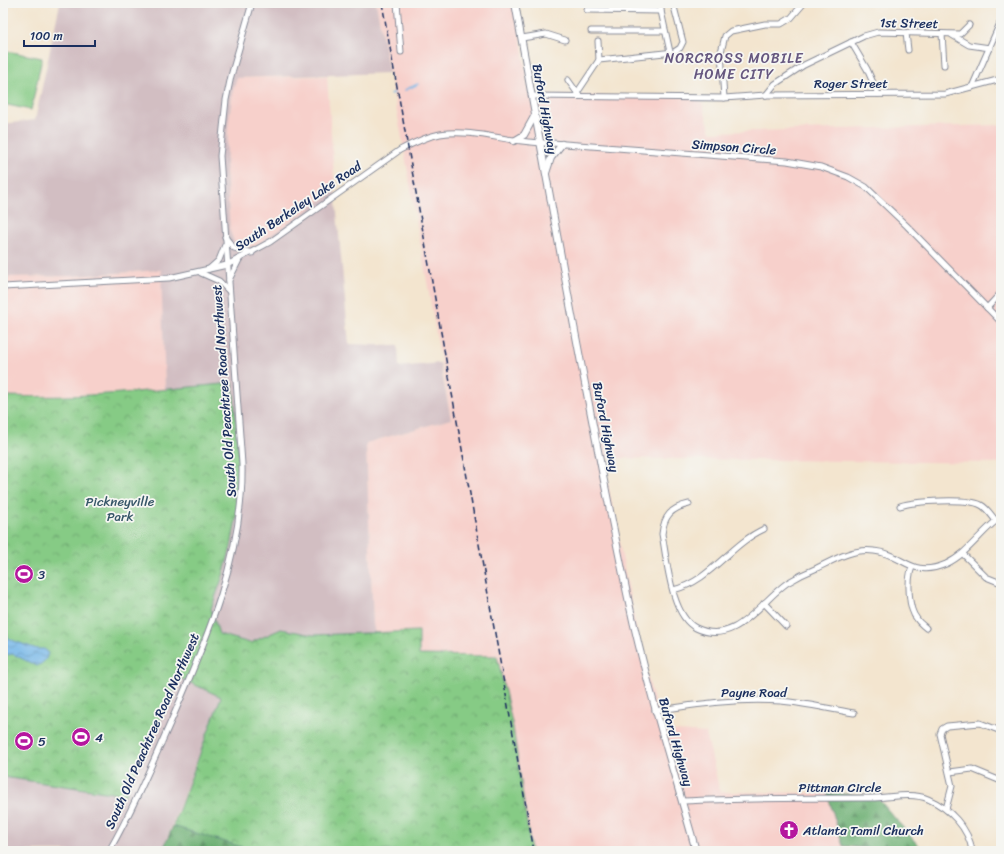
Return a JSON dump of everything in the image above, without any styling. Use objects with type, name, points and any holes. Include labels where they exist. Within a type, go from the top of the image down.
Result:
[{"type":"main road","name":"Buford Highway","points":[[515,3],[539,144],[629,604],[655,711],[696,850]]},
{"type":"main road","points":[[514,141],[524,135],[535,115]]},
{"type":"main road","points":[[545,175],[551,158],[562,144]]},
{"type":"street","name":"South Old Peachtree Road Northwest","points":[[109,851],[163,740],[196,662],[224,584],[237,529],[242,498],[242,464],[220,156],[223,123],[231,76],[252,3]]},
{"type":"street","points":[[397,3],[401,52]]},
{"type":"street","points":[[661,3],[661,11],[670,52]]},
{"type":"street","points":[[599,60],[670,52],[680,48],[683,42],[673,3]]},
{"type":"street","points":[[724,98],[721,52],[725,36],[731,31],[765,24],[780,24],[791,18],[804,3]]},
{"type":"street","points":[[587,10],[661,11]]},
{"type":"street","points":[[972,87],[1001,21]]},
{"type":"street","name":"1st Street","points":[[766,95],[775,84],[804,65],[851,42],[878,32],[951,35],[960,34],[969,25]]},
{"type":"street","points":[[591,32],[665,31]]},
{"type":"street","points":[[906,33],[908,50]]},
{"type":"street","points":[[522,38],[546,34],[565,40]]},
{"type":"street","points":[[942,34],[944,65]]},
{"type":"street","points":[[951,35],[969,45],[990,48]]},
{"type":"street","points":[[568,80],[578,95],[599,60],[598,41]]},
{"type":"street","points":[[851,42],[867,69],[878,94]]},
{"type":"street","name":"Roger Street","points":[[532,96],[578,95],[724,98],[766,95],[944,94],[1001,79]]},
{"type":"street","name":"Simpson Circle","points":[[408,146],[418,140],[442,134],[470,134],[539,144],[562,144],[773,160],[808,164],[832,170],[848,177],[880,199],[1001,322]]},
{"type":"street","name":"South Berkeley Lake Road","points":[[3,287],[169,278],[203,272],[227,265],[252,253],[408,146]]},
{"type":"street","points":[[225,237],[234,248],[252,253]]},
{"type":"street","points":[[226,244],[219,260],[203,272],[220,281],[229,291]]},
{"type":"street","points":[[228,282],[239,259]]},
{"type":"street","points":[[987,308],[1001,293]]},
{"type":"street","points":[[900,506],[917,502],[968,502],[982,505],[996,521]]},
{"type":"street","points":[[690,504],[672,510],[665,519],[663,525],[662,534],[673,590],[677,607],[684,619],[695,628],[716,633],[734,628],[744,622],[787,583],[800,575],[846,555],[858,551],[875,550],[883,552],[912,568],[937,567],[963,554],[1001,517]]},
{"type":"street","points":[[673,590],[698,580],[746,538],[764,529]]},
{"type":"street","points":[[963,554],[986,578],[1001,583]]},
{"type":"street","points":[[912,568],[909,581],[913,612],[916,619],[926,628]]},
{"type":"street","points":[[764,603],[786,626]]},
{"type":"street","name":"Payne Road","points":[[655,711],[703,703],[745,700],[781,701],[854,713]]},
{"type":"street","points":[[946,809],[952,786],[941,738],[942,729],[947,726],[980,723],[1001,730]]},
{"type":"street","points":[[950,772],[972,769],[1001,781]]},
{"type":"street","name":"Pittman Circle","points":[[682,801],[764,798],[886,798],[911,795],[928,799],[946,809],[966,833],[972,851]]},
{"type":"shaded area","points":[[60,3],[376,3],[389,73],[237,78],[233,89],[228,127],[226,171],[230,231],[235,244],[244,248],[255,246],[335,191],[349,344],[398,346],[399,367],[440,363],[451,419],[366,443],[373,624],[375,633],[313,635],[281,629],[250,643],[219,635],[211,609],[223,576],[237,430],[233,384],[165,390],[161,270],[73,276],[3,277],[3,124],[35,120]]},
{"type":"shaded area","points":[[376,3],[516,3],[529,95],[700,97],[711,132],[1001,125],[1001,463],[603,458],[640,649],[662,730],[706,733],[720,792],[827,793],[843,846],[894,851],[531,851],[513,727],[497,656],[419,655],[419,631],[375,633],[373,624],[366,443],[451,419],[402,138]]},
{"type":"shaded area","points":[[327,76],[335,191],[255,246],[244,248],[235,244],[230,231],[226,171],[228,127],[233,89],[237,78]]},
{"type":"shaded area","points":[[162,270],[165,390],[33,397],[3,396],[3,277],[73,276]]},
{"type":"shaded area","points":[[179,678],[221,697],[164,846],[175,851],[3,851],[3,777],[125,795]]},
{"type":"green space","points":[[7,51],[42,58],[31,110],[3,104],[3,71]]},
{"type":"green space","name":"Pickneyville Park","points":[[233,383],[240,472],[238,509],[231,547],[223,576],[211,609],[219,634],[250,643],[281,629],[313,635],[419,631],[419,655],[497,656],[513,727],[531,851],[255,851],[173,826],[221,697],[180,678],[125,795],[3,777],[3,396],[32,397],[89,395]]},
{"type":"green space","points":[[827,793],[876,796],[923,851],[894,851],[843,846]]},
{"type":"green space","points":[[173,826],[255,851],[175,851],[164,847]]},
{"type":"water","points":[[3,635],[14,641],[37,649],[44,649],[48,652],[46,659],[37,666],[13,654],[3,655]]},
{"type":"waterway","points":[[405,90],[418,84]]},
{"type":"waterway","points":[[390,94],[394,93]]},
{"type":"railway","points":[[382,3],[534,851]]},
{"type":"place","name":"3","points":[[24,574]]},
{"type":"place","name":"4","points":[[81,737]]},
{"type":"place","name":"5","points":[[24,741]]},
{"type":"place","name":"Atlanta Tamil Church","points":[[789,830]]},
{"type":"district","name":"NORCROSS MOBILE HOME CITY","points":[[734,66]]}]
